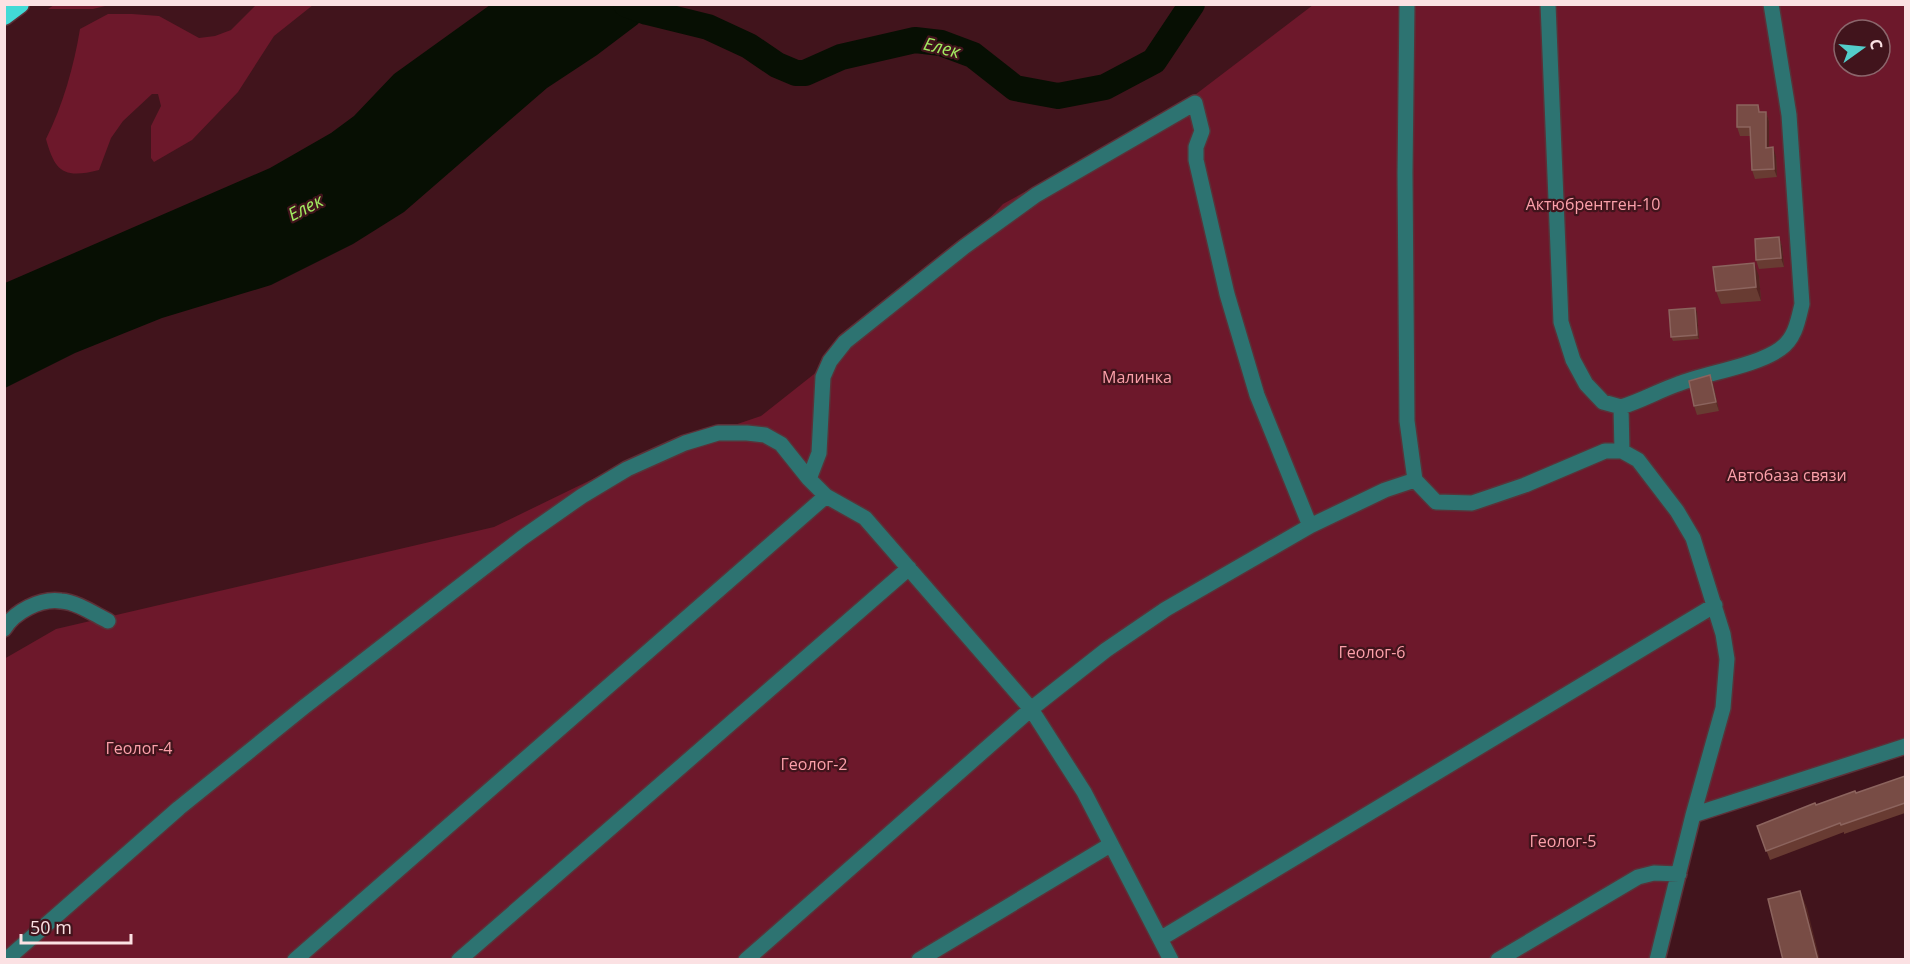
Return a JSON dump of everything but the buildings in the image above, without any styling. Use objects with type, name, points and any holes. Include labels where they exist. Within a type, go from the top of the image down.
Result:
[{"type":"highway","points":[[4,16],[20,4]]},
{"type":"street","points":[[1407,4],[1405,173],[1407,421],[1415,480],[1436,502],[1472,503],[1525,485],[1605,452],[1622,451],[1638,460],[1677,511],[1693,538],[1723,634],[1727,659],[1723,708],[1693,815],[1657,960]]},
{"type":"street","points":[[1548,4],[1561,322],[1573,360],[1586,384],[1603,402],[1621,407],[1643,400],[1677,384],[1759,359],[1781,349],[1797,328],[1802,304],[1789,115],[1771,4]]},
{"type":"street","points":[[809,479],[819,453],[823,377],[830,361],[845,342],[964,248],[1036,195],[1195,103],[1202,131],[1196,147],[1196,160],[1227,294],[1257,395],[1310,526]]},
{"type":"street","points":[[1621,407],[1622,451]]},
{"type":"street","points":[[6,960],[179,808],[304,707],[522,538],[582,496],[627,469],[686,443],[718,433],[747,432],[765,435],[781,444],[826,496],[864,518],[1031,709],[1084,792],[1171,960]]},
{"type":"street","points":[[746,960],[1031,709],[1106,650],[1166,609],[1310,526],[1385,490],[1415,480]]},
{"type":"street","points":[[295,960],[826,496]]},
{"type":"street","points":[[459,960],[909,568]]},
{"type":"street","points":[[4,629],[22,611],[39,603],[60,600],[108,621]]},
{"type":"street","points":[[1160,939],[1715,605]]},
{"type":"street","points":[[1693,815],[1905,746]]},
{"type":"street","points":[[919,960],[1110,845]]},
{"type":"street","points":[[1498,960],[1638,877],[1654,873],[1679,874]]},
{"type":"green space","points":[[257,4],[313,5],[274,36],[238,92],[192,140],[154,162],[151,158],[151,126],[161,106],[158,94],[152,94],[123,121],[111,138],[99,170],[77,174],[69,173],[57,166],[46,139],[67,85],[80,29],[108,14],[132,14],[159,16],[199,38],[215,36],[231,30]]},
{"type":"green space","points":[[54,5],[109,5],[93,9],[48,9]]},
{"type":"green space","points":[[1313,5],[1905,5],[1905,750],[1693,815],[1658,959],[5,959],[4,659],[56,629],[494,527],[634,459],[761,416],[923,288],[1003,204],[1183,104]]},
{"type":"water","points":[[490,5],[652,5],[638,24],[547,88],[404,212],[353,244],[271,285],[162,318],[75,353],[5,388],[5,283],[270,168],[331,133],[354,116],[394,74]]},
{"type":"waterway","name":"Елек","points":[[626,4],[647,12],[708,27],[749,46],[777,65],[796,73],[805,73],[841,57],[915,40],[941,43],[973,55],[1015,88],[1058,96],[1105,87],[1154,61],[1192,4]]},
{"type":"park label","name":"Актюбрентген-10","points":[[1593,204]]},
{"type":"park label","name":"Малинка","points":[[1137,377]]},
{"type":"park label","name":"Автобаза связи","points":[[1787,475]]},
{"type":"park label","name":"Геолог-6","points":[[1372,652]]},
{"type":"park label","name":"Геолог-4","points":[[139,748]]},
{"type":"park label","name":"Геолог-2","points":[[814,764]]},
{"type":"park label","name":"Геолог-5","points":[[1563,841]]}]
